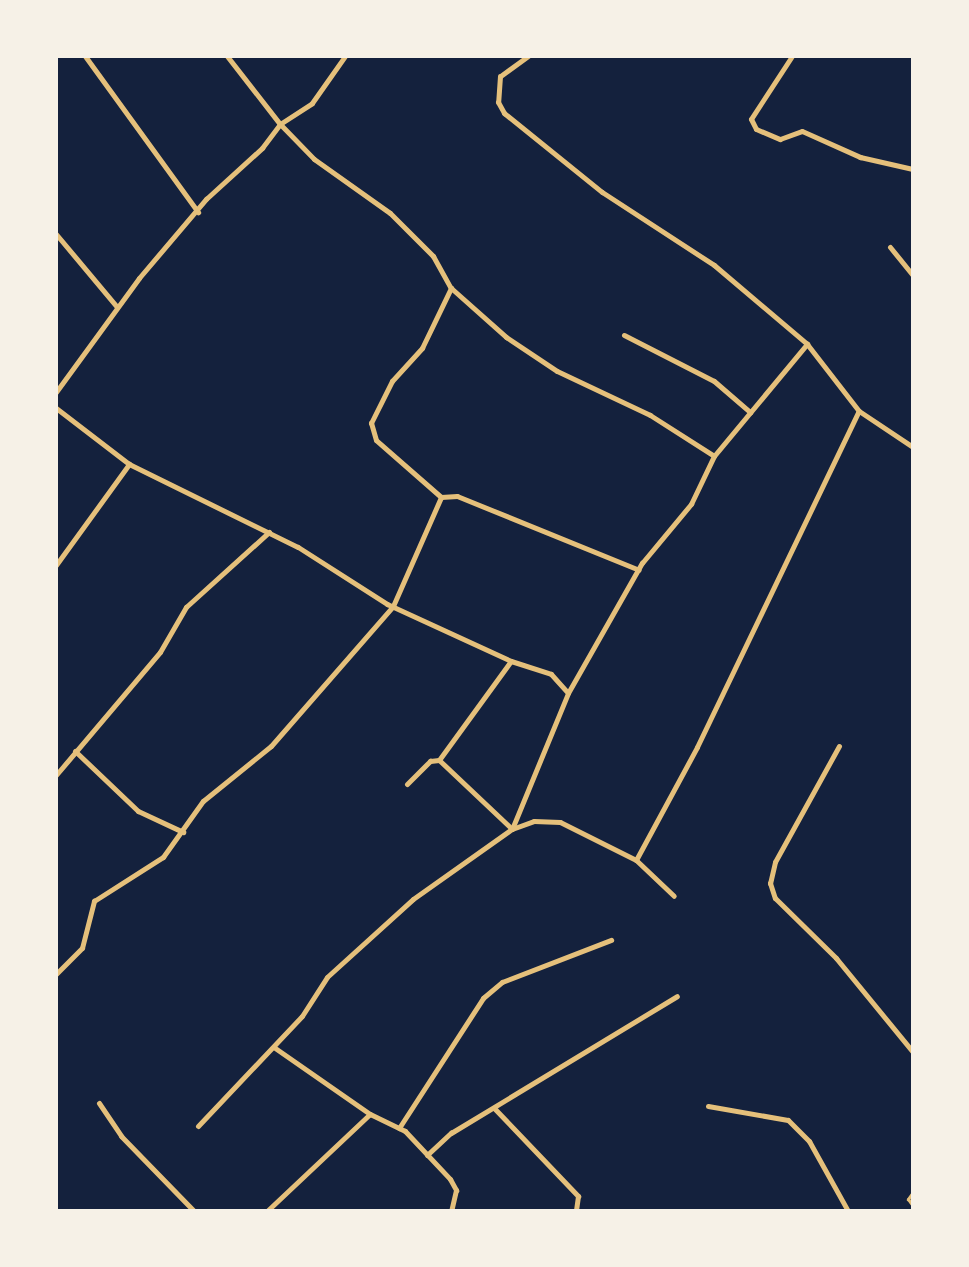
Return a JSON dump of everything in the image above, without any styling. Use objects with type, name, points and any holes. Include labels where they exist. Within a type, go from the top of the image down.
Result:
[{"type":"street","points":[[85,56],[198,212]]},
{"type":"street","points":[[227,56],[280,124],[314,159],[390,213],[433,256],[451,288],[532,356],[650,415],[714,456]]},
{"type":"street","points":[[56,392],[117,307],[198,212],[280,124],[312,103],[345,56]]},
{"type":"street","points":[[528,56],[500,76],[498,102],[504,113],[602,192],[714,265],[807,344],[859,411],[913,447]]},
{"type":"street","points":[[792,56],[751,119],[756,129],[780,139],[802,131],[860,157],[913,169]]},
{"type":"street","points":[[913,120],[913,138]]},
{"type":"street","points":[[56,234],[117,307]]},
{"type":"street","points":[[890,247],[913,275]]},
{"type":"street","points":[[451,288],[422,348],[392,381],[371,423],[376,440],[441,497],[457,496],[639,570]]},
{"type":"street","points":[[624,335],[714,381],[750,412]]},
{"type":"street","points":[[512,829],[568,693],[639,570],[691,504],[714,456],[807,344]]},
{"type":"street","points":[[56,408],[129,464],[269,532],[393,606],[511,661],[551,674],[568,693]]},
{"type":"street","points":[[636,860],[697,747],[859,411]]},
{"type":"street","points":[[56,565],[129,464]]},
{"type":"street","points":[[56,974],[82,948],[94,901],[163,857],[221,783],[271,746],[393,606],[441,497]]},
{"type":"street","points":[[56,775],[160,652],[186,607],[269,532]]},
{"type":"street","points":[[407,784],[430,761],[439,760],[511,661]]},
{"type":"street","points":[[839,746],[775,862],[770,883],[775,898],[836,958],[913,1052]]},
{"type":"street","points":[[75,751],[138,811],[183,832]]},
{"type":"street","points":[[439,760],[512,829]]},
{"type":"street","points":[[198,1126],[275,1048],[327,977],[413,899],[512,829],[546,820],[560,822],[636,860],[674,896]]},
{"type":"street","points":[[399,1128],[483,998],[502,982],[611,940]]},
{"type":"street","points":[[427,1155],[451,1133],[677,996]]},
{"type":"street","points":[[275,1048],[370,1114],[399,1128],[456,1190],[451,1211]]},
{"type":"street","points":[[99,1103],[121,1136],[194,1211]]},
{"type":"street","points":[[708,1106],[788,1120],[809,1141],[848,1211]]},
{"type":"street","points":[[494,1108],[578,1196],[576,1211]]},
{"type":"street","points":[[267,1211],[370,1114]]},
{"type":"lane","points":[[913,1192],[908,1199],[913,1206]]}]
